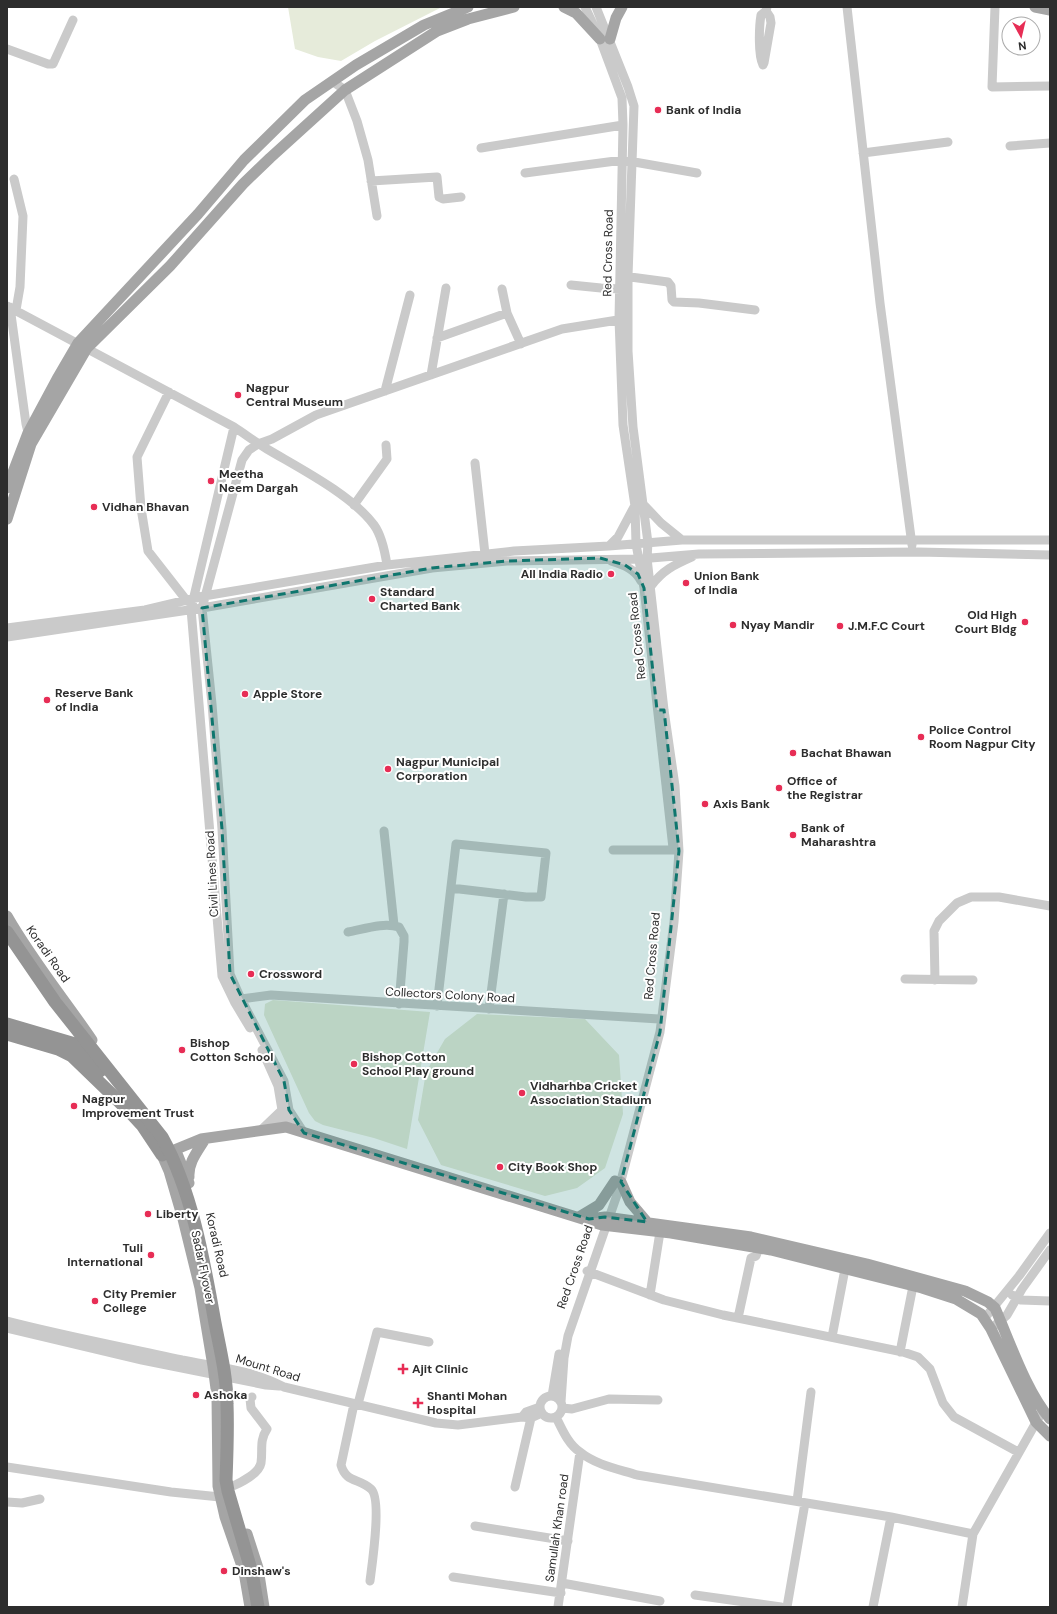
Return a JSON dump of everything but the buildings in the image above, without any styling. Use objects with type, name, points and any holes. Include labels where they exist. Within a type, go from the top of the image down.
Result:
[{"type":"highway","name":"Sadar Flyover","points":[[7,932],[55,1002],[162,1137],[182,1178],[208,1284],[226,1383],[226,1480],[252,1572],[258,1607]]},
{"type":"highway","name":"Sadar Flyover","points":[[7,944],[45,1000],[71,1034],[102,1068],[157,1138],[169,1160],[178,1185],[200,1267],[218,1360],[223,1407],[221,1482],[230,1518],[249,1576],[254,1607]]},
{"type":"highway","points":[[7,1024],[58,1044],[106,1087],[142,1125],[162,1155]]},
{"type":"highway","points":[[7,1034],[58,1044],[75,1044],[105,1077],[130,1088]]},
{"type":"main road","points":[[7,488],[30,439],[82,346],[244,160],[304,100],[356,65],[424,25],[468,7]]},
{"type":"main road","points":[[82,346],[175,260],[243,184],[345,90],[437,30],[468,19],[514,7]]},
{"type":"main road","points":[[564,7],[576,13],[605,39],[622,7]]},
{"type":"main road","points":[[1035,7],[1050,10]]},
{"type":"main road","points":[[166,249],[175,260]]},
{"type":"main road","points":[[7,519],[30,439]]},
{"type":"main road","name":"Koradi Road","points":[[7,916],[36,965],[72,1010],[98,1049],[166,1133],[183,1166],[190,1187],[215,1296],[229,1373],[232,1402],[231,1469],[233,1486],[258,1568],[264,1607]]},
{"type":"main road","points":[[250,1607],[244,1572],[225,1517],[220,1497],[217,1467],[218,1422],[214,1370],[200,1288],[169,1171],[162,1155],[175,1148],[206,1138],[282,1128],[304,1133],[518,1200],[584,1218],[759,1248],[913,1286],[956,1300],[981,1314],[991,1329],[1036,1422],[1050,1436]]},
{"type":"main road","points":[[190,1187],[188,1170],[193,1157],[206,1138]]},
{"type":"main road","points":[[584,1218],[599,1205],[618,1181],[630,1202],[647,1222]]},
{"type":"main road","points":[[606,1221],[647,1222],[751,1237],[867,1264],[965,1291],[988,1302],[995,1308],[1016,1358],[1046,1415]]},
{"type":"street","name":"Red Cross Road","points":[[585,7],[605,39],[628,87],[634,106],[633,162],[622,293],[624,315],[623,425],[648,543],[643,558]]},
{"type":"street","name":"Red Cross Road","points":[[596,7],[622,98],[624,125],[624,276]]},
{"type":"street","points":[[847,7],[880,302],[913,552]]},
{"type":"street","points":[[994,7],[992,87],[1050,86]]},
{"type":"street","points":[[766,9],[771,23],[766,58],[763,65],[760,49],[760,23],[761,15],[766,9]]},
{"type":"street","points":[[7,49],[48,64],[54,64],[73,20]]},
{"type":"street","points":[[332,81],[345,90],[357,121],[368,160],[377,216]]},
{"type":"street","points":[[480,148],[624,125]]},
{"type":"street","points":[[863,153],[948,142]]},
{"type":"street","points":[[1010,146],[1050,143]]},
{"type":"street","points":[[525,172],[623,160],[697,173]]},
{"type":"street","points":[[371,181],[437,177],[439,197],[443,199],[461,198]]},
{"type":"street","points":[[14,179],[23,216],[20,287],[11,308],[26,424],[30,439]]},
{"type":"street","points":[[624,276],[668,282],[672,286],[672,300],[674,302],[699,303],[755,310]]},
{"type":"street","points":[[571,285],[601,288],[622,293]]},
{"type":"street","points":[[431,375],[446,288]]},
{"type":"street","points":[[502,289],[507,313],[520,344]]},
{"type":"street","points":[[385,391],[410,295]]},
{"type":"street","points":[[11,308],[234,427],[258,444],[317,479],[354,505],[370,520],[379,533],[387,565]]},
{"type":"street","points":[[437,338],[507,313]]},
{"type":"street","points":[[258,444],[272,439],[316,416],[385,391],[562,329],[624,315]]},
{"type":"street","points":[[169,392],[136,457],[141,508],[148,551],[190,600]]},
{"type":"street","points":[[234,427],[190,600],[222,976],[235,1003],[259,1043],[278,1086],[285,1110],[304,1133]]},
{"type":"street","name":"Civil Lines Road","points":[[258,444],[249,450],[242,460],[204,596],[202,608],[222,829],[230,974],[240,999],[284,1081],[285,1110]]},
{"type":"street","points":[[354,505],[386,459],[386,445]]},
{"type":"street","points":[[475,463],[485,554]]},
{"type":"street","points":[[609,546],[618,537],[639,505],[682,540]]},
{"type":"street","name":"Red Cross Road","points":[[552,1396],[561,1341],[589,1272],[606,1221],[618,1181],[659,1019],[673,850],[661,710],[647,587],[643,558],[636,544],[639,505]]},
{"type":"street","points":[[7,628],[145,610],[204,596],[387,565],[514,551],[609,546],[682,540],[1050,540]]},
{"type":"street","points":[[7,637],[191,610],[432,568],[506,561],[643,558],[699,554],[913,552],[1050,555]]},
{"type":"street","points":[[600,558],[625,565],[638,574],[647,587],[671,566],[699,554]]},
{"type":"street","points":[[618,1181],[660,1032],[674,922],[680,850],[675,786],[661,710]]},
{"type":"street","points":[[384,830],[394,925]]},
{"type":"street","points":[[437,1006],[456,844],[546,853],[541,897],[451,888]]},
{"type":"street","points":[[613,850],[673,850]]},
{"type":"street","points":[[489,1009],[504,894]]},
{"type":"street","points":[[935,980],[934,931],[939,921],[957,903],[971,897],[999,897],[1050,906]]},
{"type":"street","points":[[348,932],[386,925],[394,925],[400,928],[404,936],[404,942],[399,1004]]},
{"type":"street","points":[[905,979],[974,980]]},
{"type":"street","name":"Collectors Colony Road","points":[[240,999],[271,995],[659,1019]]},
{"type":"street","points":[[282,1128],[285,1110]]},
{"type":"street","points":[[260,1131],[285,1110]]},
{"type":"street","points":[[650,1295],[660,1232]]},
{"type":"street","points":[[984,1319],[995,1308],[1050,1233]]},
{"type":"street","points":[[738,1318],[751,1258],[756,1256],[759,1248]]},
{"type":"street","points":[[991,1329],[1007,1315],[1050,1250]]},
{"type":"street","points":[[832,1337],[845,1269]]},
{"type":"street","points":[[658,1400],[609,1399],[572,1409],[562,1405],[556,1397],[552,1396],[546,1397],[542,1400],[541,1410],[548,1417],[556,1417],[559,1415],[562,1405],[564,1358],[568,1336],[589,1272],[664,1300],[738,1318],[900,1352],[918,1358],[930,1369],[943,1403],[954,1417],[1018,1452]]},
{"type":"street","points":[[900,1352],[913,1286]]},
{"type":"street","points":[[1006,1292],[1021,1300],[1050,1301]]},
{"type":"street","name":"Mount Road","points":[[7,1321],[214,1370],[267,1378],[284,1387],[436,1423],[458,1425],[526,1417],[541,1410]]},
{"type":"street","points":[[7,1328],[142,1360],[214,1370]]},
{"type":"street","points":[[370,1581],[376,1518],[376,1500],[372,1490],[362,1483],[349,1478],[343,1473],[341,1465],[356,1404],[377,1332],[429,1342]]},
{"type":"street","points":[[787,1607],[801,1502],[811,1392]]},
{"type":"street","points":[[233,1486],[249,1478],[261,1464],[262,1436],[267,1429],[251,1408],[250,1399],[252,1397]]},
{"type":"street","points":[[962,1607],[973,1534],[1036,1422],[1046,1415]]},
{"type":"street","points":[[515,1487],[526,1417]]},
{"type":"street","points":[[556,1417],[565,1435],[580,1452],[606,1466],[637,1475],[891,1517],[973,1534]]},
{"type":"street","name":"Samullah Khan road","points":[[558,1607],[580,1452]]},
{"type":"street","points":[[7,1467],[171,1492],[220,1497]]},
{"type":"street","points":[[7,1502],[22,1503],[40,1498]]},
{"type":"street","points":[[873,1607],[891,1517]]},
{"type":"street","points":[[475,1526],[568,1541]]},
{"type":"street","points":[[454,1577],[561,1593]]},
{"type":"street","points":[[562,1583],[660,1601]]},
{"type":"street","points":[[695,1595],[781,1607]]},
{"type":"highlighted area","points":[[600,558],[625,565],[638,574],[644,588],[657,710],[664,710],[679,851],[660,1032],[621,1182],[647,1222],[605,1217],[589,1219],[304,1133],[289,1110],[284,1081],[230,974],[222,829],[202,608],[432,568],[507,561]]},
{"type":"green space","points":[[288,7],[442,7],[375,41],[341,61],[318,57],[295,49]]},
{"type":"green space","name":"Bishop Cotton School Play ground","points":[[273,1000],[430,1012],[407,1149],[374,1138],[323,1125],[315,1121],[309,1113],[264,1015],[265,1004]]},
{"type":"green space","name":"Vidharhba Cricket Association Stadium","points":[[477,1014],[585,1019],[619,1055],[623,1114],[605,1168],[577,1188],[545,1196],[441,1165],[418,1120],[426,1072],[445,1039]]},
{"type":"place","name":"Bank of India","points":[[658,110]]},
{"type":"place","name":"Nagpur Central Museum","points":[[238,395]]},
{"type":"place","name":"Meetha Neem Dargah","points":[[211,481]]},
{"type":"place","name":"Vidhan Bhavan","points":[[94,507]]},
{"type":"place","name":"All India Radio","points":[[611,574]]},
{"type":"place","name":"Union Bank of India","points":[[686,583]]},
{"type":"place","name":"Standard Charted Bank","points":[[372,599]]},
{"type":"place","name":"Old High Court Bldg","points":[[1025,622]]},
{"type":"place","name":"Nyay Mandir","points":[[733,625]]},
{"type":"place","name":"J.M.F.C Court","points":[[840,626]]},
{"type":"place","name":"Apple Store","points":[[245,694]]},
{"type":"place","name":"Reserve Bank of India","points":[[47,700]]},
{"type":"place","name":"Police Control Room Nagpur City","points":[[921,737]]},
{"type":"place","name":"Bachat Bhawan","points":[[793,753]]},
{"type":"place","name":"Nagpur Municipal Corporation","points":[[388,769]]},
{"type":"place","name":"Office of the Registrar","points":[[779,788]]},
{"type":"place","name":"Axis Bank","points":[[705,804]]},
{"type":"place","name":"Bank of Maharashtra","points":[[793,835]]},
{"type":"place","name":"Crossword","points":[[251,974]]},
{"type":"place","name":"Bishop Cotton School","points":[[182,1050]]},
{"type":"place","name":"Bishop Cotton School Play ground","points":[[354,1064]]},
{"type":"place","name":"Vidharhba Cricket Association Stadium","points":[[522,1093]]},
{"type":"place","name":"Nagpur Improvement Trust","points":[[74,1106]]},
{"type":"place","name":"City Book Shop","points":[[500,1167]]},
{"type":"place","name":"Liberty","points":[[148,1214]]},
{"type":"place","name":"Tuli International","points":[[151,1255]]},
{"type":"place","name":"City Premier College","points":[[95,1301]]},
{"type":"place","name":"Ajit Clinic","points":[[403,1369]]},
{"type":"place","name":"Ashoka","points":[[196,1395]]},
{"type":"place","name":"Shanti Mohan Hospital","points":[[418,1403]]},
{"type":"place","name":"Dinshaw's","points":[[224,1571]]}]
